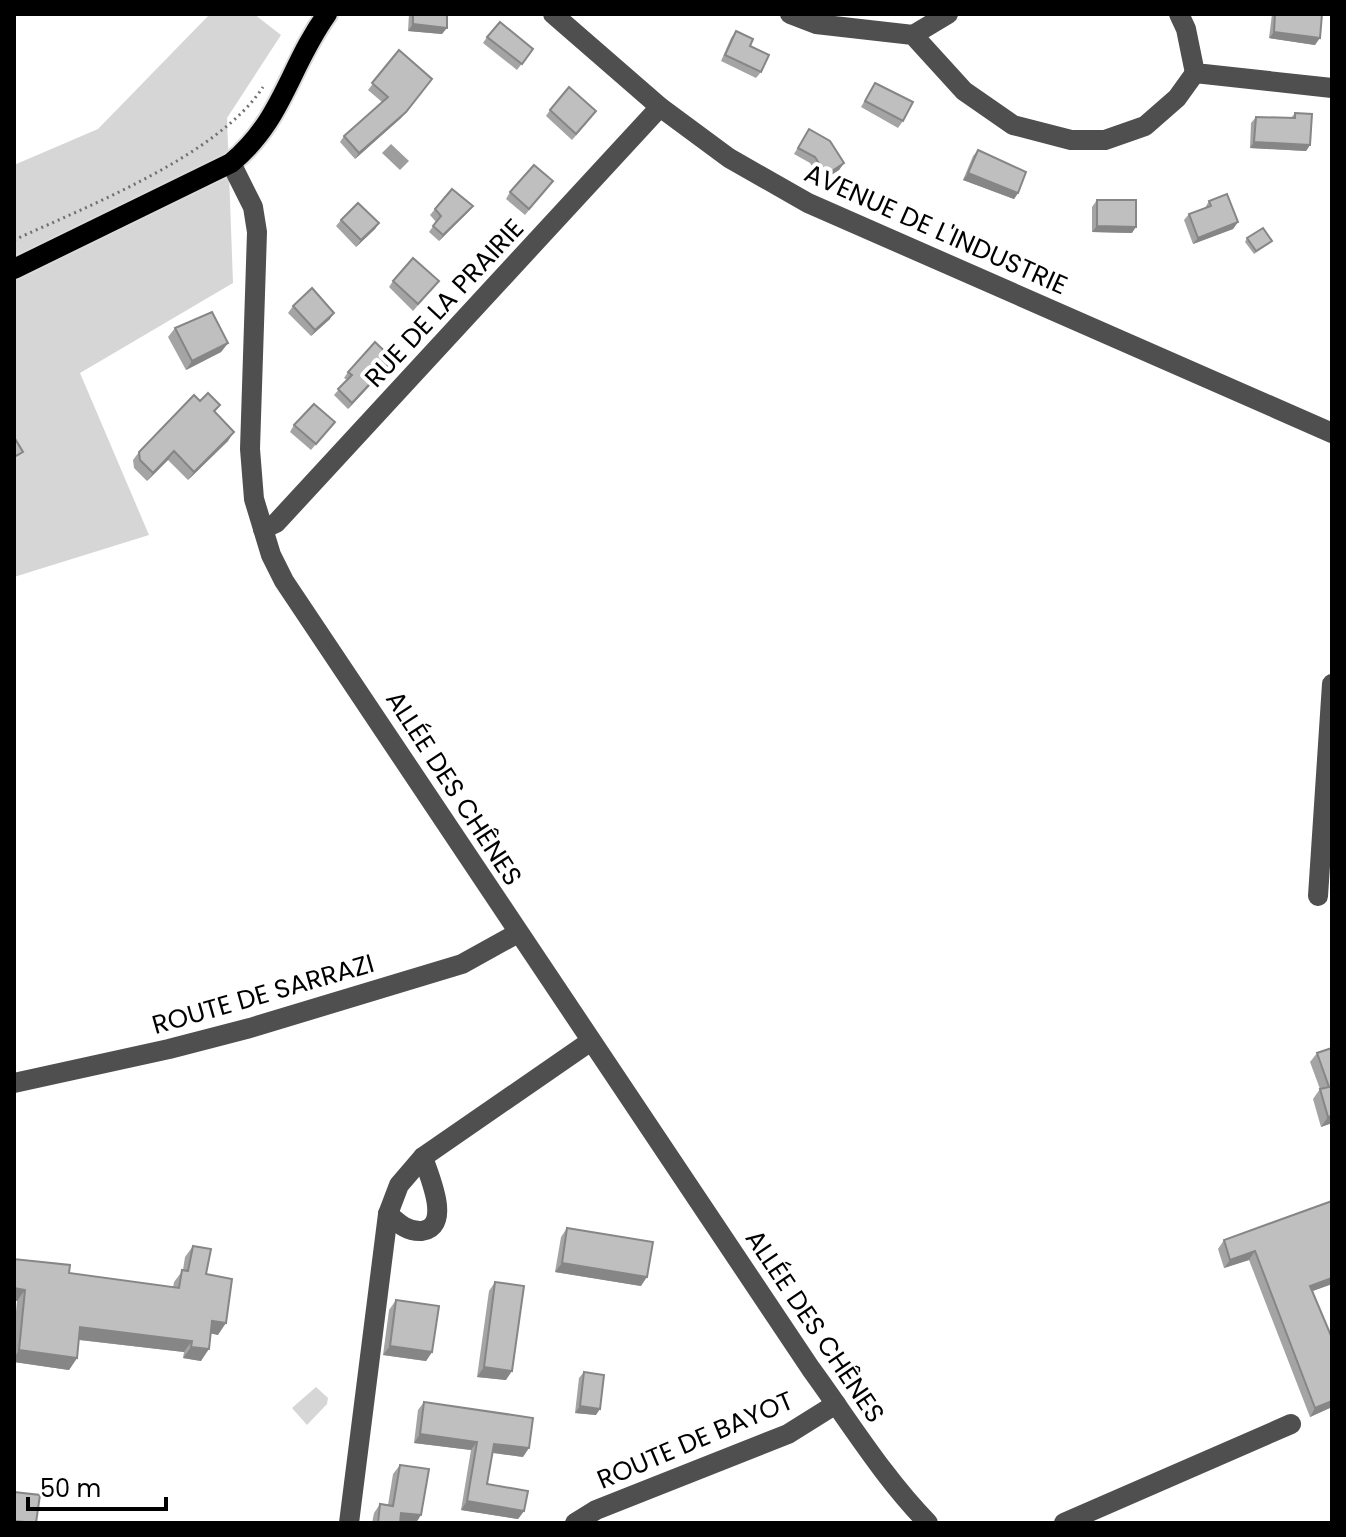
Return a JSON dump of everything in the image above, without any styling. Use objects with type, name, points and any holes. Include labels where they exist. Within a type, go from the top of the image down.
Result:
[{"type":"main road","points":[[14,269],[231,163],[259,136],[276,112],[294,69],[327,14]]},
{"type":"street","name":"AVENUE DE L'INDUSTRIE","points":[[553,14],[660,107],[729,158],[808,203],[1332,433]]},
{"type":"street","points":[[790,14],[816,24],[913,35],[948,14]]},
{"type":"street","points":[[913,35],[964,91],[1013,125],[1071,140],[1105,140],[1145,126],[1177,98],[1195,73],[1186,29],[1179,14]]},
{"type":"street","points":[[1195,73],[1332,88]]},
{"type":"street","name":"RUE DE LA PRAIRIE","points":[[263,529],[276,523],[660,107]]},
{"type":"street","name":"ALLÉE DES CHÊNES","points":[[231,163],[253,207],[257,232],[250,449],[254,499],[284,581],[836,1404],[871,1454],[928,1523]]},
{"type":"street","points":[[1318,896],[1332,684]]},
{"type":"street","name":"ROUTE DE SARRAZI","points":[[14,1083],[265,1024],[462,964],[518,933]]},
{"type":"street","points":[[349,1523],[388,1214],[399,1185],[423,1157],[591,1041]]},
{"type":"street","points":[[388,1214],[404,1228],[420,1231],[432,1227],[437,1220],[437,1199],[423,1157]]},
{"type":"street","name":"ROUTE DE BAYOT","points":[[575,1523],[596,1510],[788,1434],[836,1404]]},
{"type":"street","points":[[1064,1523],[1291,1424]]},
{"type":"path","points":[[14,240],[128,186],[194,150],[232,124],[266,84]]},
{"type":"shaded area","points":[[210,14],[254,14],[281,35],[227,118],[233,283],[80,373],[149,535],[14,577],[14,165],[98,129]]},
{"type":"shaded area","points":[[391,144],[409,161],[400,170],[382,153]]},
{"type":"shaded area","points":[[316,1387],[328,1398],[327,1404],[307,1425],[292,1408]]},
{"type":"building","points":[[413,14],[447,14],[447,28],[413,24]]},
{"type":"building","points":[[1275,14],[1322,14],[1320,38],[1274,32]]},
{"type":"building","points":[[500,22],[533,49],[522,64],[487,37]]},
{"type":"building","points":[[736,31],[753,39],[750,46],[769,55],[761,72],[725,55]]},
{"type":"building","points":[[399,50],[432,79],[406,112],[359,153],[344,136],[388,97],[372,83]]},
{"type":"building","points":[[875,83],[913,102],[903,121],[865,101]]},
{"type":"building","points":[[569,87],[596,111],[576,134],[550,110]]},
{"type":"building","points":[[1295,113],[1312,114],[1310,145],[1254,142],[1256,117],[1295,118]]},
{"type":"building","points":[[809,129],[830,141],[844,163],[826,175],[815,157],[798,148]]},
{"type":"building","points":[[978,150],[1026,172],[1018,193],[968,173]]},
{"type":"building","points":[[534,165],[553,181],[529,209],[510,192]]},
{"type":"building","points":[[452,189],[473,206],[443,235],[433,226],[441,216],[435,209]]},
{"type":"building","points":[[1227,194],[1238,222],[1198,238],[1189,214],[1211,206],[1209,201]]},
{"type":"building","points":[[1097,200],[1136,200],[1136,227],[1097,226]]},
{"type":"building","points":[[358,203],[379,223],[361,240],[341,220]]},
{"type":"building","points":[[1263,228],[1272,241],[1256,251],[1247,238]]},
{"type":"building","points":[[413,258],[439,281],[418,304],[393,281]]},
{"type":"building","points":[[312,288],[334,313],[315,330],[293,306]]},
{"type":"building","points":[[212,312],[228,343],[192,361],[175,328]]},
{"type":"building","points":[[375,342],[393,359],[352,403],[338,389],[352,375],[348,372]]},
{"type":"building","points":[[208,393],[220,405],[214,411],[234,432],[194,472],[174,451],[153,473],[140,460],[139,452],[194,395],[200,401]]},
{"type":"building","points":[[314,404],[335,422],[316,444],[294,425]]},
{"type":"building","points":[[14,437],[23,452],[14,457]]},
{"type":"building","points":[[1332,1048],[1332,1116],[1328,1117],[1320,1089],[1329,1087],[1317,1053]]},
{"type":"building","points":[[1332,1201],[1332,1278],[1310,1286],[1332,1338],[1332,1401],[1315,1408],[1255,1251],[1230,1260],[1224,1240]]},
{"type":"building","points":[[567,1228],[653,1242],[647,1277],[562,1263]]},
{"type":"building","points":[[193,1246],[211,1249],[206,1274],[232,1279],[226,1323],[212,1321],[209,1349],[191,1347],[192,1341],[80,1327],[77,1358],[19,1350],[25,1290],[14,1288],[14,1259],[70,1265],[69,1273],[179,1288],[182,1270],[188,1271]]},
{"type":"building","points":[[495,1282],[524,1286],[512,1371],[484,1367]]},
{"type":"building","points":[[396,1300],[439,1306],[432,1352],[390,1346]]},
{"type":"building","points":[[584,1372],[604,1375],[600,1409],[580,1406]]},
{"type":"building","points":[[424,1402],[533,1418],[529,1448],[494,1444],[487,1484],[528,1491],[524,1511],[467,1501],[477,1442],[420,1434]]},
{"type":"building","points":[[400,1465],[429,1469],[421,1515],[401,1513],[400,1523],[378,1523],[380,1504],[393,1506]]},
{"type":"building","points":[[14,1492],[40,1495],[36,1523],[14,1521]]}]
